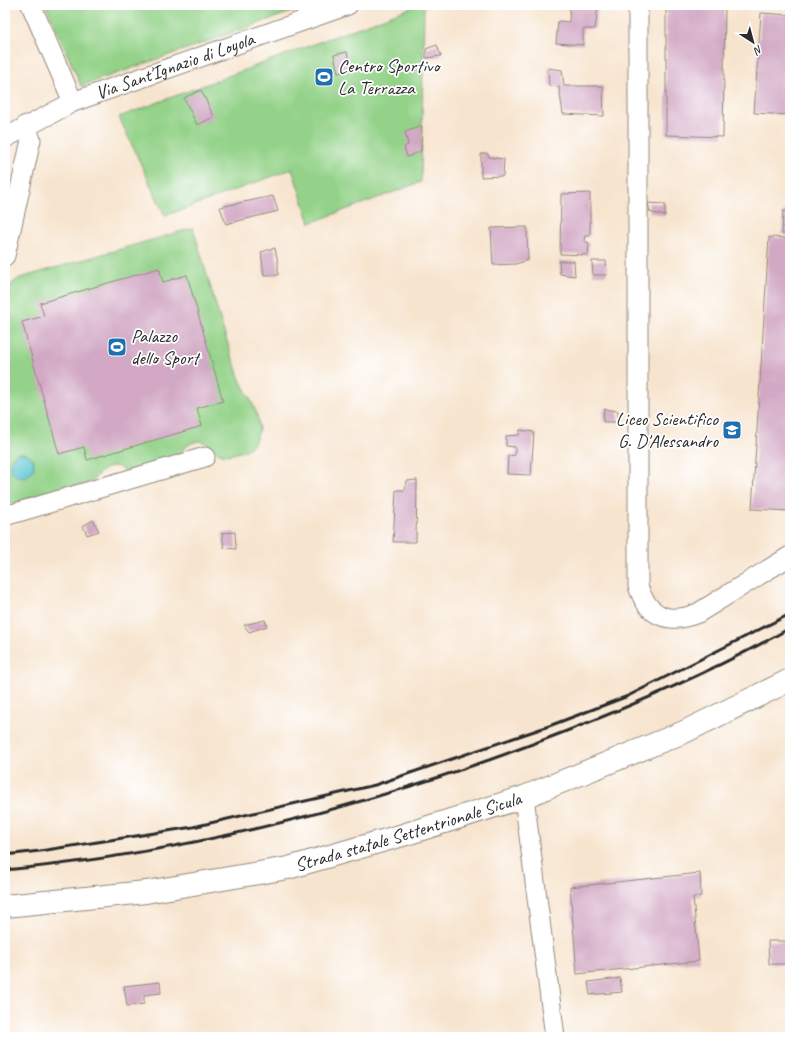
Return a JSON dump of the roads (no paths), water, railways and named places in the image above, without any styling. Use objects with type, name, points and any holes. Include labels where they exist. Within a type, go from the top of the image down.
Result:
[{"type":"main road","name":"Strada statale Settentrionale Sicula","points":[[5,906],[146,892],[288,868],[403,835],[524,797],[684,732],[790,680]]},
{"type":"street","points":[[31,5],[73,102]]},
{"type":"street","name":"Via Sant'Ignazio di Loyola","points":[[5,138],[26,125],[73,102],[348,5]]},
{"type":"street","points":[[638,5],[638,586],[646,604],[661,616],[674,619],[686,618],[698,613],[790,556]]},
{"type":"street","points":[[5,256],[32,140],[26,125]]},
{"type":"street","points":[[5,516],[205,457]]},
{"type":"street","points":[[524,797],[555,1037]]},
{"type":"water","points":[[22,453],[31,456],[34,465],[31,474],[22,477],[13,474],[10,465],[13,456]]},
{"type":"railway","points":[[5,855],[193,827],[375,785],[549,726],[628,696],[790,614]]},
{"type":"railway","points":[[5,870],[77,862],[148,851],[219,837],[359,802],[428,781],[564,732],[622,709],[707,671],[790,628]]},
{"type":"place","name":"Centro Sportivo La Terrazza","points":[[324,77]]},
{"type":"place","name":"Palazzo dello Sport","points":[[117,347]]},
{"type":"place","name":"Liceo Scientifico G. D'Alessandro","points":[[732,430]]}]
